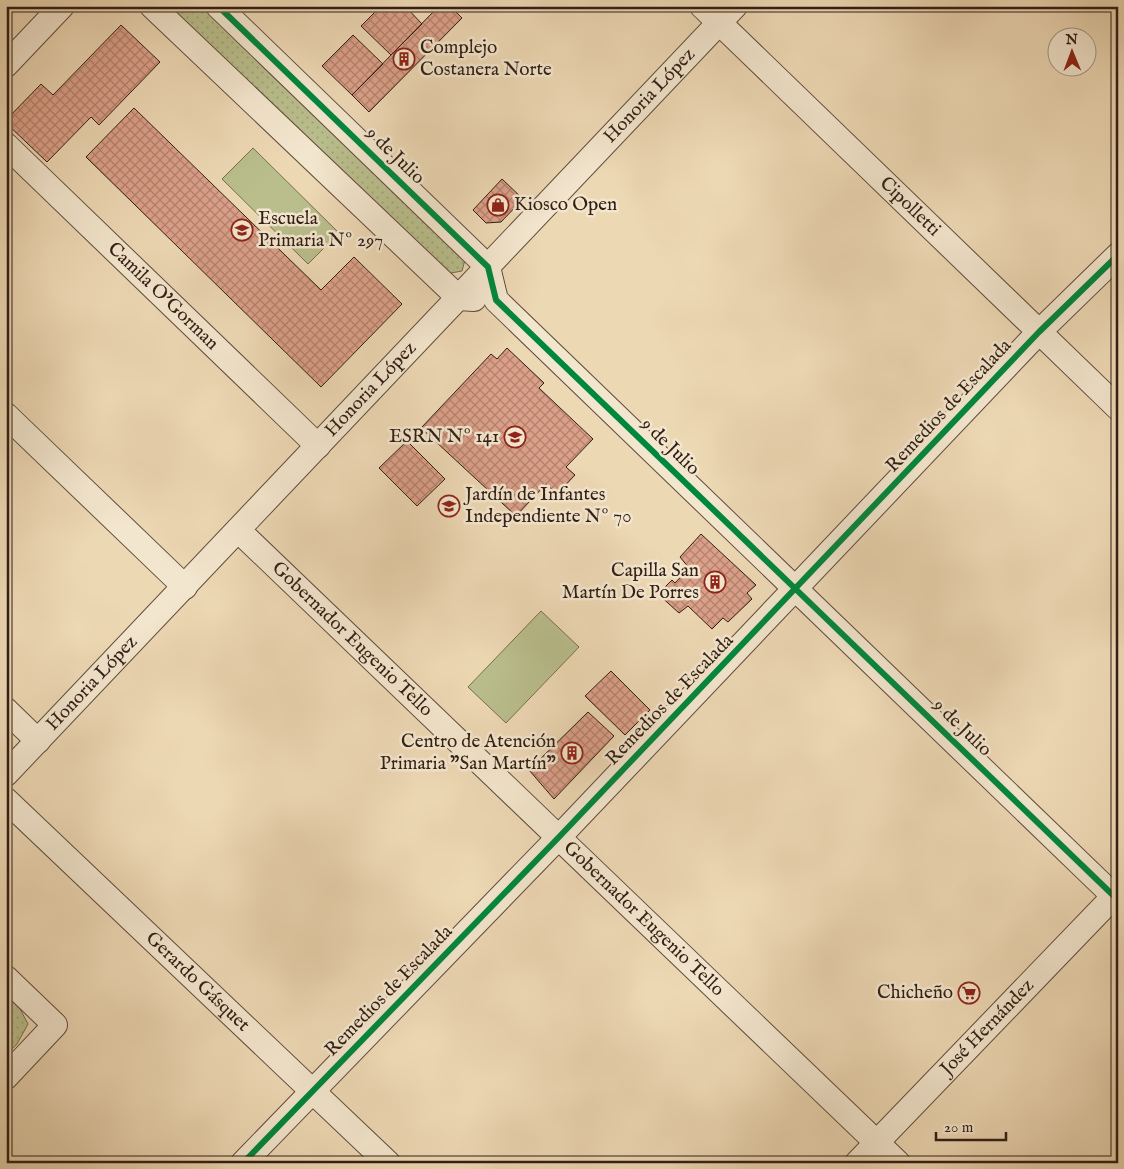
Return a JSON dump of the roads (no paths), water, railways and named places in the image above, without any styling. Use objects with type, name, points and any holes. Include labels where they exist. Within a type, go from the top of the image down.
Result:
[{"type":"street","points":[[6,65],[62,6]]},
{"type":"street","points":[[152,6],[459,298],[496,300],[488,267]]},
{"type":"street","name":"9 de Julio","points":[[218,6],[488,267]]},
{"type":"street","name":"Cipolletti","points":[[702,6],[1118,408]]},
{"type":"street","name":"Honoria López","points":[[6,774],[735,6]]},
{"type":"street","name":"Camila O'Gorman","points":[[6,145],[318,446]]},
{"type":"street","name":"Remedios de Escalada","points":[[243,1163],[796,590],[1039,332],[1118,255]]},
{"type":"street","name":"9 de Julio","points":[[496,300],[1116,896]]},
{"type":"street","points":[[6,415],[185,586]]},
{"type":"street","name":"Gobernador Eugenio Tello","points":[[238,530],[898,1163]]},
{"type":"street","points":[[6,710],[38,741]]},
{"type":"street","name":"Gerardo Gásquet","points":[[6,800],[388,1163]]},
{"type":"street","name":"José Hernández","points":[[857,1163],[1116,896]]},
{"type":"street","points":[[6,978],[55,1025],[6,1077]]},
{"type":"place","name":"Complejo Costanera Norte","points":[[404,59]]},
{"type":"place","name":"Kiosco Open","points":[[498,205]]},
{"type":"place","name":"Escuela Primaria Nº 297","points":[[242,230]]},
{"type":"place","name":"ESRN Nº 141","points":[[515,437]]},
{"type":"place","name":"Jardín de Infantes Independiente Nº 70","points":[[449,506]]},
{"type":"place","name":"Capilla San Martín De Porres","points":[[715,582]]},
{"type":"place","name":"Centro de Atención Primaria \"San Martín\"","points":[[572,753]]},
{"type":"place","name":"Chicheño","points":[[969,993]]}]
